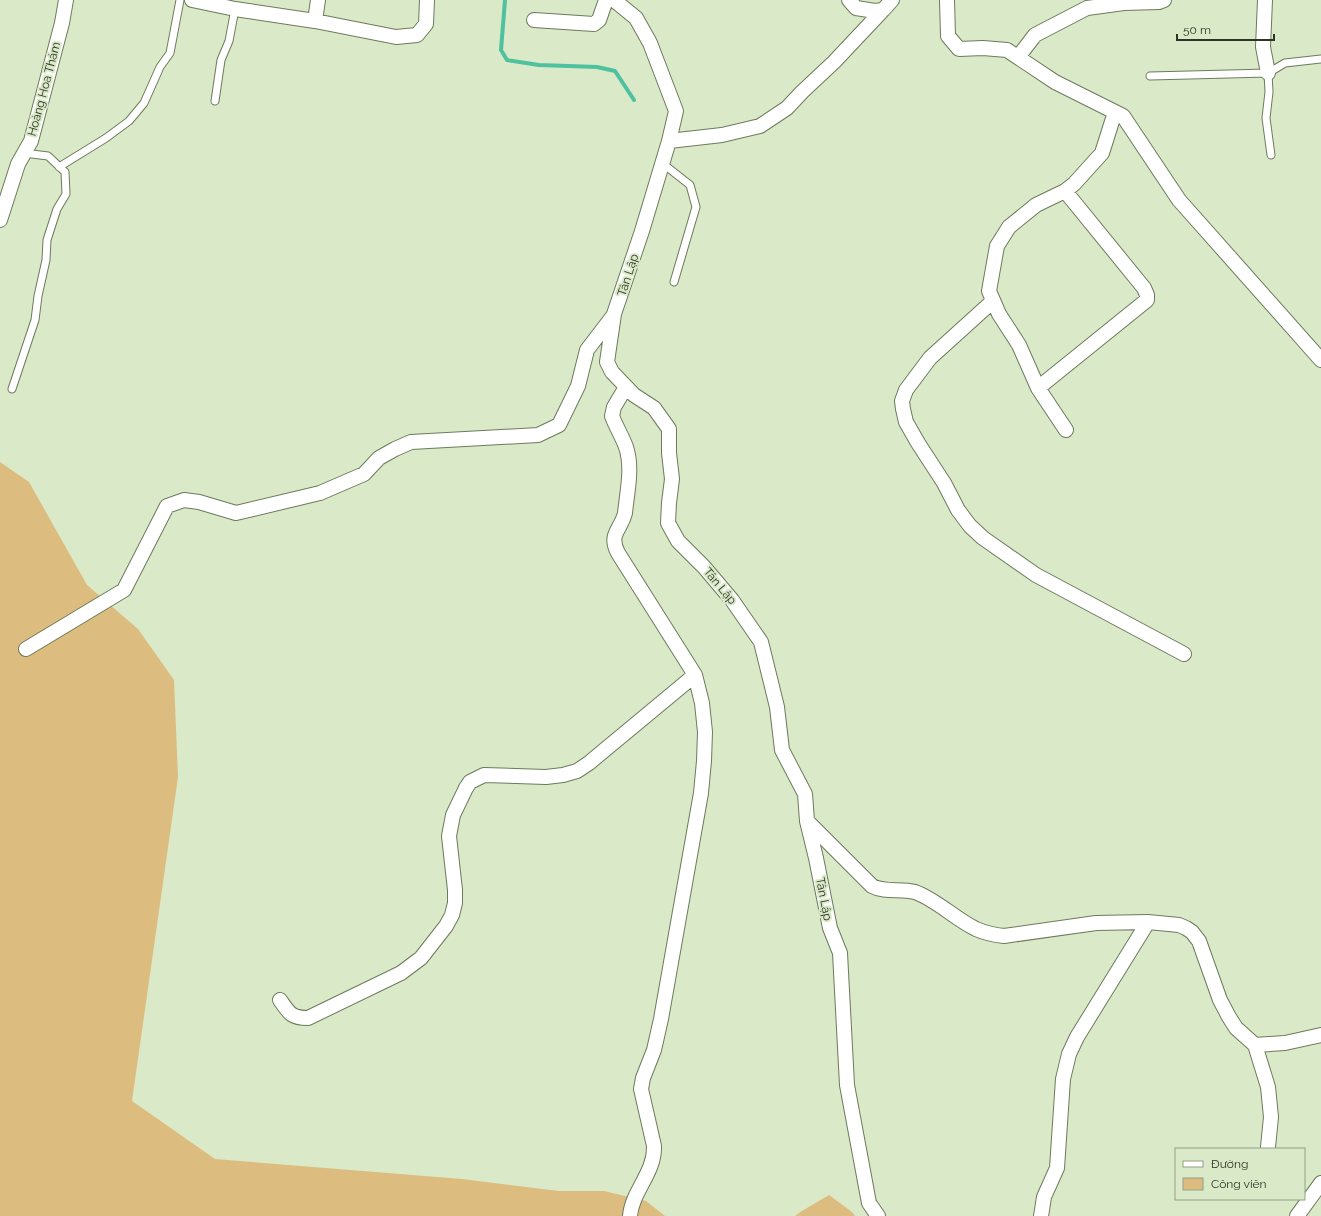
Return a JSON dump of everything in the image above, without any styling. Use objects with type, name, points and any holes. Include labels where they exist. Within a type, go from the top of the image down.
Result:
[{"type":"street","name":"Hoàng Hoa Thám","points":[[0,220],[18,164],[31,141],[62,23],[66,0]]},
{"type":"street","points":[[192,0],[236,4],[396,37],[418,35],[426,24],[427,0]]},
{"type":"street","points":[[315,21],[318,0]]},
{"type":"street","points":[[534,20],[594,24],[599,20],[606,0]]},
{"type":"street","name":"Tân Lập","points":[[614,0],[636,18],[650,43],[676,111],[669,141],[642,230],[614,314],[607,362],[612,372],[634,395],[654,408],[669,429],[669,453],[672,479],[668,523],[678,541],[704,567],[732,600],[762,642],[777,708],[782,750],[805,794],[807,822],[830,928],[840,953],[847,1085],[870,1203],[878,1216]]},
{"type":"street","points":[[849,0],[856,8],[875,12],[887,5]]},
{"type":"street","points":[[947,0],[948,36],[959,49],[983,48],[1007,50],[1055,82],[1123,116],[1179,200],[1321,360]]},
{"type":"street","points":[[1018,57],[1035,35],[1087,8],[1124,3],[1159,2],[1164,0]]},
{"type":"street","points":[[1265,0],[1263,47],[1268,73]]},
{"type":"street","points":[[669,141],[722,135],[760,126],[787,108],[834,62],[887,5]]},
{"type":"street","points":[[1066,430],[1038,388],[1019,345],[999,314],[989,291],[997,246],[1009,227],[1036,204],[1065,191],[1074,184],[1102,153],[1116,112]]},
{"type":"street","points":[[1038,388],[1147,300],[1147,295],[1144,288],[1065,191]]},
{"type":"street","points":[[993,301],[930,358],[906,390],[902,400],[906,422],[944,483],[958,510],[970,526],[983,538],[1036,575],[1184,654]]},
{"type":"street","points":[[26,649],[124,590],[167,506],[184,500],[199,502],[236,513],[320,493],[364,474],[379,458],[394,449],[411,442],[538,435],[559,425],[578,386],[587,350],[614,314]]},
{"type":"street","points":[[626,386],[614,407],[612,416],[627,449],[630,468],[624,518],[616,532],[614,543],[618,552],[695,675],[702,703],[705,732],[701,793],[661,1019],[654,1050],[641,1089],[654,1146],[653,1162],[634,1200],[630,1216]]},
{"type":"street","points":[[280,1000],[290,1014],[295,1017],[308,1018],[401,974],[412,966],[421,958],[446,926],[452,915],[455,877],[450,848],[450,830],[453,815],[470,782],[484,775],[546,777],[563,775],[577,771],[589,763],[695,675]]},
{"type":"street","points":[[807,822],[872,886],[877,888],[904,890],[921,895],[977,930],[1004,936],[1096,923],[1148,922],[1179,925],[1192,932],[1199,941],[1220,1000],[1229,1017],[1236,1028],[1255,1044],[1268,1087],[1271,1117],[1268,1147]]},
{"type":"street","points":[[1041,1216],[1044,1197],[1057,1168],[1063,1079],[1069,1054],[1077,1037],[1148,922]]},
{"type":"street","points":[[1255,1044],[1285,1044],[1321,1035]]},
{"type":"street","points":[[1297,1216],[1321,1183]]},
{"type":"lane","points":[[59,167],[106,138],[129,121],[144,103],[160,67],[170,53],[180,0]]},
{"type":"lane","points":[[215,100],[221,60],[229,41],[236,4]]},
{"type":"lane","points":[[1150,76],[1268,73],[1285,62],[1321,59]]},
{"type":"lane","points":[[1268,73],[1269,92],[1266,118],[1271,155]]},
{"type":"lane","points":[[12,389],[35,320],[38,296],[46,260],[47,240],[57,209],[66,194],[66,172],[48,156],[24,153]]},
{"type":"lane","points":[[662,163],[690,185],[696,206],[674,282]]},
{"type":"green space","points":[[0,462],[29,482],[87,585],[138,629],[174,680],[178,777],[132,1101],[215,1159],[462,1179],[559,1191],[604,1191],[646,1201],[665,1216],[0,1216]]},
{"type":"green space","points":[[829,1195],[852,1212],[855,1216],[795,1216],[802,1211]]},
{"type":"waterway","points":[[505,0],[501,50],[507,60],[539,65],[597,67],[615,71],[634,100]]}]
